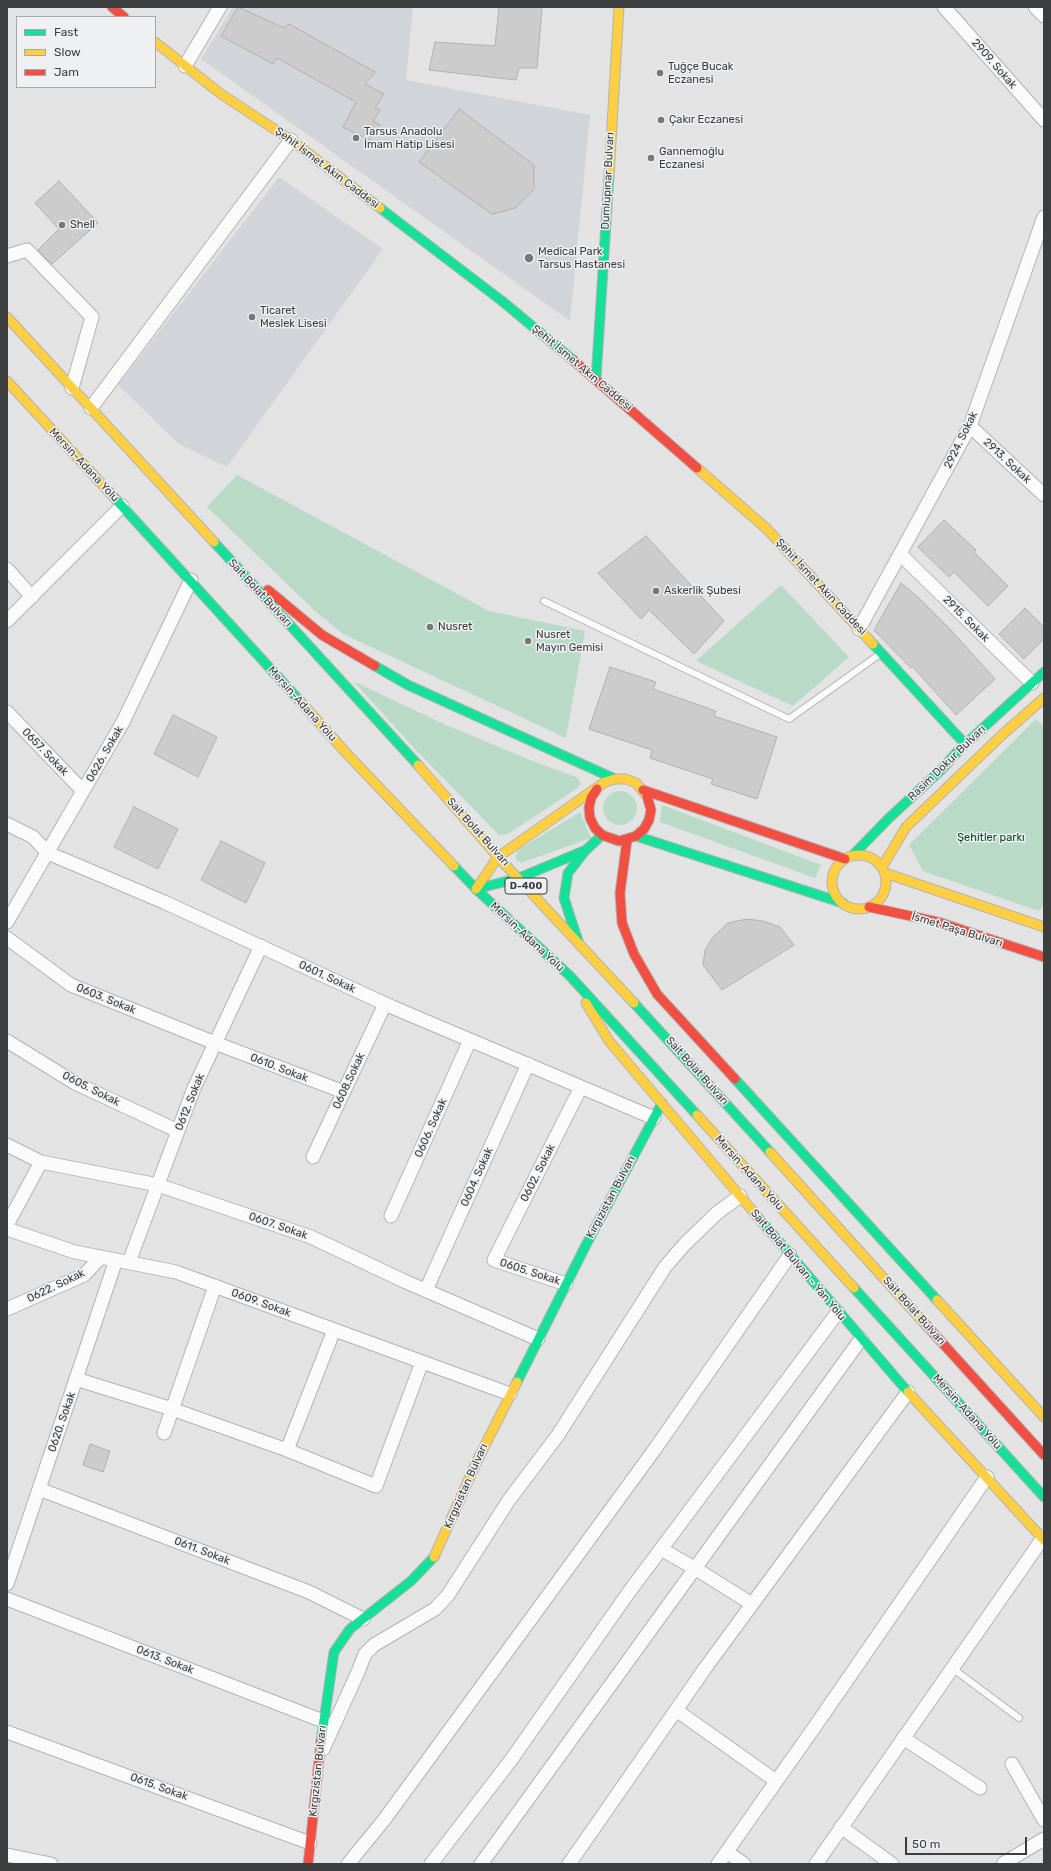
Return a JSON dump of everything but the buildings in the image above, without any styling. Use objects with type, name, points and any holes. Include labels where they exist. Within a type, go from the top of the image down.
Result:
[{"type":"main road","points":[[112,7],[123,16]]},
{"type":"main road","name":"Dumlupınar Bulvarı","points":[[596,379],[618,7]]},
{"type":"main road","name":"Şehit İsmet Akın Caddesi","points":[[156,43],[221,94],[291,140],[502,301],[596,379],[767,529],[965,744]]},
{"type":"main road","name":"Sait Bolat Bulvarı","points":[[7,317],[409,755],[498,856],[579,942],[1044,1455]]},
{"type":"main road","name":"Mersin-Adana Yolu","points":[[7,381],[191,580],[348,755],[476,889],[570,976],[1044,1497]]},
{"type":"main road","points":[[218,547],[322,635],[408,685],[615,779],[636,783],[643,790],[649,799],[649,820],[644,829],[632,838],[620,893],[622,923],[634,954],[657,994],[1044,1417]]},
{"type":"main road","name":"Rasim Dokur Bulvarı","points":[[849,857],[941,770],[965,744],[1044,672]]},
{"type":"main road","points":[[849,857],[836,868],[832,881],[833,889],[837,897],[851,908],[860,909],[869,907],[877,902],[886,888],[883,870],[906,827],[1003,734],[1043,702]]},
{"type":"main road","points":[[476,889],[498,856],[597,789],[605,782],[615,779]]},
{"type":"main road","points":[[597,789],[589,808],[590,818],[595,828],[602,835],[614,840],[632,838],[686,851],[843,903]]},
{"type":"main road","points":[[643,790],[849,857],[862,855],[871,857],[883,870],[1044,927]]},
{"type":"main road","points":[[579,942],[564,898],[568,873],[586,850],[602,835]]},
{"type":"main road","points":[[476,889],[519,878],[586,850]]},
{"type":"main road","name":"İsmet Paşa Bulvarı","points":[[869,907],[938,922],[1044,957]]},
{"type":"main road","name":"Sait Bolat Bulvarı - Yan Yolu","points":[[570,976],[609,1041],[861,1339],[1043,1539]]},
{"type":"main road","name":"Kırgızistan Bulvarı","points":[[308,1864],[323,1721],[334,1652],[350,1629],[411,1581],[435,1556],[477,1461],[510,1394],[566,1284],[662,1104]]},
{"type":"street","points":[[184,66],[220,7]]},
{"type":"street","name":"2909. Sokak","points":[[944,7],[1044,120]]},
{"type":"street","points":[[1035,7],[1044,16]]},
{"type":"street","points":[[91,408],[291,140]]},
{"type":"street","name":"2924. Sokak","points":[[859,629],[970,426],[1044,217]]},
{"type":"street","points":[[7,256],[27,250],[92,317],[72,388]]},
{"type":"street","name":"2913. Sokak","points":[[970,426],[1044,496]]},
{"type":"street","points":[[7,622],[122,506]]},
{"type":"street","name":"2915. Sokak","points":[[900,554],[1032,684]]},
{"type":"street","points":[[7,569],[32,597]]},
{"type":"street","name":"0626. Sokak","points":[[7,922],[123,722],[191,580]]},
{"type":"street","name":"0657. Sokak","points":[[7,712],[83,791]]},
{"type":"street","name":"0601. Sokak","points":[[7,824],[33,837],[48,853],[164,902],[385,1004],[654,1118]]},
{"type":"street","name":"0603. Sokak","points":[[7,938],[71,985],[215,1043]]},
{"type":"street","name":"0612. Sokak","points":[[123,1261],[158,1185],[194,1088],[260,946]]},
{"type":"street","name":"0608.Sokak","points":[[313,1157],[385,1004]]},
{"type":"street","name":"0606. Sokak","points":[[391,1216],[470,1040]]},
{"type":"street","name":"0605. Sokak","points":[[7,1041],[75,1083],[178,1130]]},
{"type":"street","name":"0610. Sokak","points":[[215,1043],[344,1092]]},
{"type":"street","name":"0604. Sokak","points":[[426,1290],[528,1064]]},
{"type":"street","name":"0602. Sokak","points":[[494,1260],[581,1087]]},
{"type":"street","name":"0607. Sokak","points":[[7,1146],[41,1162],[158,1185],[311,1237],[426,1290],[538,1339]]},
{"type":"street","points":[[7,1225],[41,1162]]},
{"type":"street","points":[[319,1758],[365,1654],[374,1645],[435,1609],[448,1595],[509,1500],[558,1435],[665,1267],[685,1244],[717,1213],[740,1196]]},
{"type":"street","name":"0609. Sokak","points":[[7,1229],[75,1252],[176,1272],[510,1394]]},
{"type":"street","points":[[348,1864],[384,1820],[655,1449],[790,1256]]},
{"type":"street","name":"0622. Sokak","points":[[7,1309],[84,1275],[101,1257]]},
{"type":"street","name":"0605. Sokak","points":[[494,1260],[566,1284]]},
{"type":"street","name":"0620. Sokak","points":[[7,1584],[76,1379],[123,1261]]},
{"type":"street","points":[[164,1433],[215,1286]]},
{"type":"street","points":[[432,1864],[511,1760],[661,1549],[838,1312]]},
{"type":"street","points":[[287,1450],[334,1330]]},
{"type":"street","points":[[481,1864],[861,1339]]},
{"type":"street","points":[[76,1379],[172,1409],[287,1450],[376,1486],[422,1362]]},
{"type":"street","points":[[569,1864],[752,1604],[908,1392]]},
{"type":"street","points":[[718,1864],[986,1477]]},
{"type":"street","name":"0611. Sokak","points":[[39,1489],[309,1592],[363,1619]]},
{"type":"street","points":[[816,1864],[1043,1539]]},
{"type":"street","points":[[661,1549],[752,1604]]},
{"type":"street","name":"0613. Sokak","points":[[7,1599],[323,1721]]},
{"type":"street","points":[[676,1710],[776,1781]]},
{"type":"street","name":"0615. Sokak","points":[[7,1732],[310,1843]]},
{"type":"street","points":[[903,1738],[980,1788]]},
{"type":"street","points":[[1012,1764],[1044,1820]]},
{"type":"street","points":[[841,1827],[892,1864]]},
{"type":"street","points":[[1004,1864],[1044,1839]]},
{"type":"street","points":[[727,1852],[744,1864]]},
{"type":"street","points":[[7,1855],[30,1862],[51,1864]]},
{"type":"lane","points":[[544,602],[789,719],[881,653]]},
{"type":"lane","points":[[952,1668],[1019,1718]]},
{"type":"shaded area","points":[[233,7],[413,7],[406,80],[590,115],[570,321],[201,59]]},
{"type":"shaded area","name":"Ticaret Meslek Lisesi","points":[[279,177],[383,249],[227,467],[179,444],[118,385]]},
{"type":"green space","points":[[237,475],[489,611],[585,631],[566,738],[343,634],[314,610],[207,507]]},
{"type":"green space","points":[[781,585],[849,657],[793,706],[696,661]]},
{"type":"green space","points":[[353,681],[446,725],[578,778],[581,784],[576,789],[508,834],[499,835],[416,750]]},
{"type":"green space","name":"Şehitler parkı","points":[[1036,719],[1044,727],[1044,904],[1039,911],[923,871],[909,845]]},
{"type":"green space","points":[[623,791],[630,793],[635,798],[637,808],[635,818],[630,823],[617,825],[610,823],[605,818],[603,805],[605,798],[610,793]]},
{"type":"green space","points":[[662,805],[821,865],[815,878],[660,822]]},
{"type":"green space","points":[[580,812],[591,838],[521,863],[515,859],[518,850]]},
{"type":"traffic: fast","points":[[596,379],[609,176]]},
{"type":"traffic: fast","points":[[380,208],[502,301],[573,360]]},
{"type":"traffic: fast","points":[[110,493],[299,700]]},
{"type":"traffic: fast","points":[[214,542],[418,765]]},
{"type":"traffic: fast","points":[[873,644],[965,744]]},
{"type":"traffic: fast","points":[[375,666],[408,685],[615,779]]},
{"type":"traffic: fast","points":[[853,855],[889,818],[941,770],[959,750],[1044,672]]},
{"type":"traffic: fast","points":[[476,889],[519,878],[586,850],[602,835]]},
{"type":"traffic: fast","points":[[636,836],[843,903]]},
{"type":"traffic: fast","points":[[578,941],[564,898],[568,873],[585,851]]},
{"type":"traffic: fast","points":[[454,866],[476,889],[570,976],[697,1115]]},
{"type":"traffic: fast","points":[[634,1003],[770,1152]]},
{"type":"traffic: fast","points":[[735,1079],[937,1300]]},
{"type":"traffic: fast","points":[[517,1382],[587,1243],[662,1103]]},
{"type":"traffic: fast","points":[[757,1216],[908,1392]]},
{"type":"traffic: fast","points":[[854,1288],[1044,1497]]},
{"type":"traffic: fast","points":[[321,1741],[334,1652],[350,1629],[411,1581],[434,1557]]},
{"type":"traffic: slow","points":[[609,176],[619,7]]},
{"type":"traffic: slow","points":[[156,43],[221,94],[291,140],[380,208]]},
{"type":"traffic: slow","points":[[7,317],[214,542]]},
{"type":"traffic: slow","points":[[7,381],[110,493]]},
{"type":"traffic: slow","points":[[697,468],[767,529],[873,644]]},
{"type":"traffic: slow","points":[[882,867],[906,827],[1003,734],[1044,698]]},
{"type":"traffic: slow","points":[[299,700],[348,755],[454,866]]},
{"type":"traffic: slow","points":[[418,765],[498,857],[634,1003]]},
{"type":"traffic: slow","points":[[476,889],[498,857],[605,782],[615,779],[626,779],[636,783],[647,796]]},
{"type":"traffic: slow","points":[[859,855],[869,857],[878,863],[884,872],[886,882],[884,892],[878,901],[869,907],[859,909],[849,907],[840,901],[834,892],[832,882],[834,872],[840,863],[849,857],[859,855]]},
{"type":"traffic: slow","points":[[885,873],[1044,927]]},
{"type":"traffic: slow","points":[[586,1003],[609,1041],[757,1216]]},
{"type":"traffic: slow","points":[[697,1115],[854,1288]]},
{"type":"traffic: slow","points":[[770,1152],[926,1325]]},
{"type":"traffic: slow","points":[[937,1300],[1044,1417]]},
{"type":"traffic: slow","points":[[434,1557],[477,1461],[517,1382]]},
{"type":"traffic: slow","points":[[908,1392],[1044,1540]]},
{"type":"traffic: jam","points":[[112,7],[123,16]]},
{"type":"traffic: jam","points":[[573,360],[697,468]]},
{"type":"traffic: jam","points":[[268,590],[322,635],[375,666]]},
{"type":"traffic: jam","points":[[597,789],[591,798],[589,808],[590,818],[595,828],[602,835],[619,841],[636,836],[644,829],[649,820],[651,810],[647,796]]},
{"type":"traffic: jam","points":[[643,790],[845,859]]},
{"type":"traffic: jam","points":[[627,840],[620,893],[622,923],[634,954],[657,994],[735,1079]]},
{"type":"traffic: jam","points":[[869,907],[938,922],[1044,957]]},
{"type":"traffic: jam","points":[[926,1325],[1044,1455]]},
{"type":"traffic: jam","points":[[308,1864],[321,1741]]},
{"type":"place","name":"Tuğçe Bucak Eczanesi","points":[[660,73]]},
{"type":"place","name":"Çakır Eczanesi","points":[[661,120]]},
{"type":"place","name":"Tarsus Anadolu İmam Hatip Lisesi","points":[[356,138]]},
{"type":"place","name":"Gannemoğlu Eczanesi","points":[[651,158]]},
{"type":"place","name":"Shell","points":[[62,225]]},
{"type":"place","name":"Medical Park Tarsus Hastanesi","points":[[529,258]]},
{"type":"place","name":"Ticaret Meslek Lisesi","points":[[252,317]]},
{"type":"place","name":"Askerlik Şubesi","points":[[656,591]]},
{"type":"place","name":"Nusret","points":[[430,627]]},
{"type":"place","name":"Nusret Mayın Gemisi","points":[[528,641]]}]
